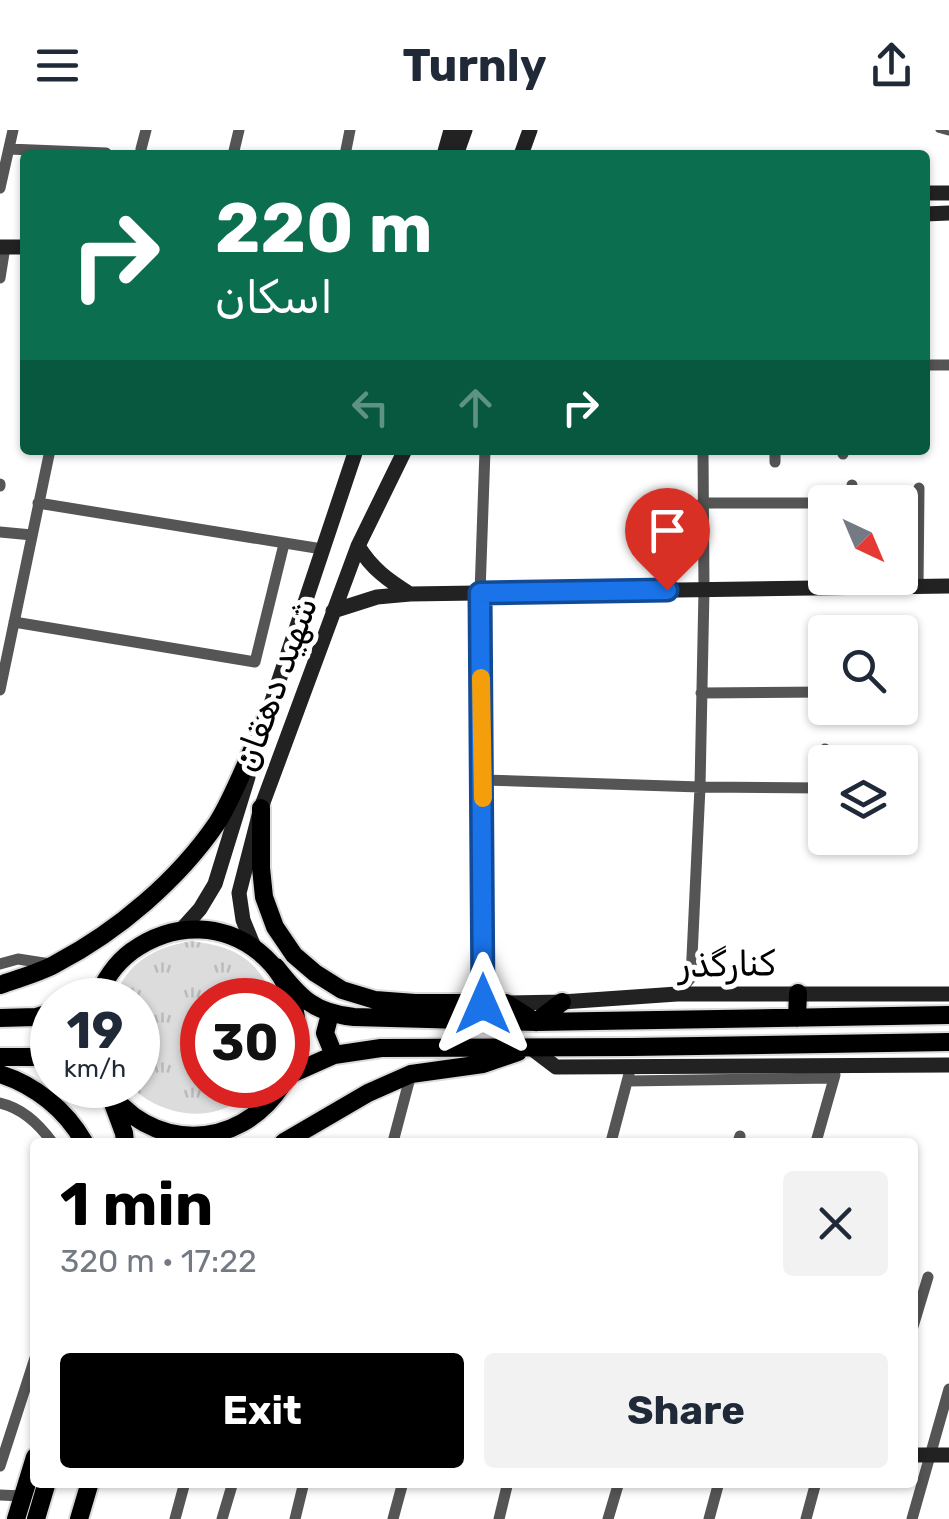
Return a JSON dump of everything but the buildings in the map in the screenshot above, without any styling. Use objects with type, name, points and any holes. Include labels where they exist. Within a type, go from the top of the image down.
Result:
[{"type":"main road","points":[[0,985],[54,965],[128,917],[196,850],[219,820],[266,719]]},
{"type":"main road","points":[[261,808],[264,897],[275,928],[294,954],[316,973],[342,990],[375,1000],[506,1003],[536,1022]]},
{"type":"main road","points":[[109,978],[120,960],[149,940],[182,930],[207,929],[254,947],[300,998],[330,1014],[536,1022],[949,1015]]},
{"type":"main road","points":[[276,968],[282,978]]},
{"type":"main road","points":[[798,993],[798,1018]]},
{"type":"main road","points":[[536,1022],[562,1002]]},
{"type":"main road","points":[[330,1014],[325,1033],[334,1055]]},
{"type":"main road","points":[[0,1018],[30,1017]]},
{"type":"main road","points":[[310,1067],[334,1055],[381,1048],[949,1042]]},
{"type":"main road","points":[[291,1138],[368,1093],[411,1074],[482,1064],[531,1048]]},
{"type":"main road","points":[[0,1057],[30,1056]]},
{"type":"main road","points":[[0,1074],[26,1083],[66,1117],[81,1138]]},
{"type":"main road","points":[[114,1108],[125,1138]]},
{"type":"main road","points":[[124,1108],[139,1121],[163,1132],[214,1138],[248,1121],[264,1108]]},
{"type":"main road","points":[[16,1519],[30,1473]]},
{"type":"main road","points":[[36,1519],[45,1488]]},
{"type":"main road","points":[[70,1519],[79,1488]]},
{"type":"main road","points":[[79,1519],[88,1488]]},
{"type":"street","points":[[0,188],[13,130]]},
{"type":"street","points":[[141,150],[146,130]]},
{"type":"street","points":[[8,149],[41,150]]},
{"type":"street","points":[[0,278],[2,247]]},
{"type":"street","points":[[0,690],[49,455]]},
{"type":"street","name":"شهید دهقان","points":[[182,930],[215,884],[354,455]]},
{"type":"street","name":"شهید دهقان","points":[[254,947],[243,920],[239,894],[261,808],[358,546],[403,455]]},
{"type":"street","points":[[483,1004],[480,593],[485,455]]},
{"type":"street","points":[[677,994],[691,978],[700,787],[703,455]]},
{"type":"street","points":[[919,488],[918,586],[949,586]]},
{"type":"street","points":[[38,503],[322,549]]},
{"type":"street","points":[[702,503],[808,503]]},
{"type":"street","points":[[0,532],[32,535]]},
{"type":"street","points":[[14,622],[255,662],[284,544]]},
{"type":"street","points":[[358,546],[370,566],[410,594]]},
{"type":"street","points":[[333,610],[377,597],[410,594],[704,590],[808,584]]},
{"type":"street","points":[[701,693],[808,692]]},
{"type":"street","points":[[483,780],[808,788]]},
{"type":"street","points":[[215,884],[226,900],[239,894]]},
{"type":"street","points":[[0,964],[18,960],[54,965]]},
{"type":"street","name":"کنارگذر","points":[[506,1003],[677,994],[949,994]]},
{"type":"street","points":[[531,1048],[556,1066],[630,1073],[835,1072],[949,1065]]},
{"type":"street","points":[[817,1138],[835,1072]]},
{"type":"street","points":[[612,1138],[630,1073]]},
{"type":"street","points":[[394,1138],[411,1074]]},
{"type":"street","points":[[0,1103],[16,1107],[49,1138]]},
{"type":"street","points":[[918,1310],[928,1277]]},
{"type":"street","points":[[0,1466],[30,1373]]},
{"type":"street","points":[[912,1519],[949,1389]]},
{"type":"street","points":[[918,1455],[949,1455]]},
{"type":"street","points":[[175,1519],[183,1488]]},
{"type":"street","points":[[222,1519],[230,1488]]},
{"type":"street","points":[[294,1519],[302,1488]]},
{"type":"street","points":[[393,1519],[401,1488]]},
{"type":"street","points":[[499,1519],[507,1488]]},
{"type":"street","points":[[608,1519],[617,1488]]},
{"type":"street","points":[[709,1519],[717,1488]]},
{"type":"street","points":[[806,1519],[814,1488]]},
{"type":"street","points":[[0,1494],[23,1496]]},
{"type":"lane","points":[[938,130],[949,132]]},
{"type":"lane","points":[[348,455],[348,475]]},
{"type":"green space","points":[[191,941],[221,947],[243,957],[262,978],[180,978],[180,1108],[225,1108],[196,1114],[160,1106],[160,978],[124,978],[143,959]]},
{"type":"slow traffic","points":[[481,678],[483,798]]},
{"type":"route","points":[[483,1004],[480,593],[667,590]]}]
